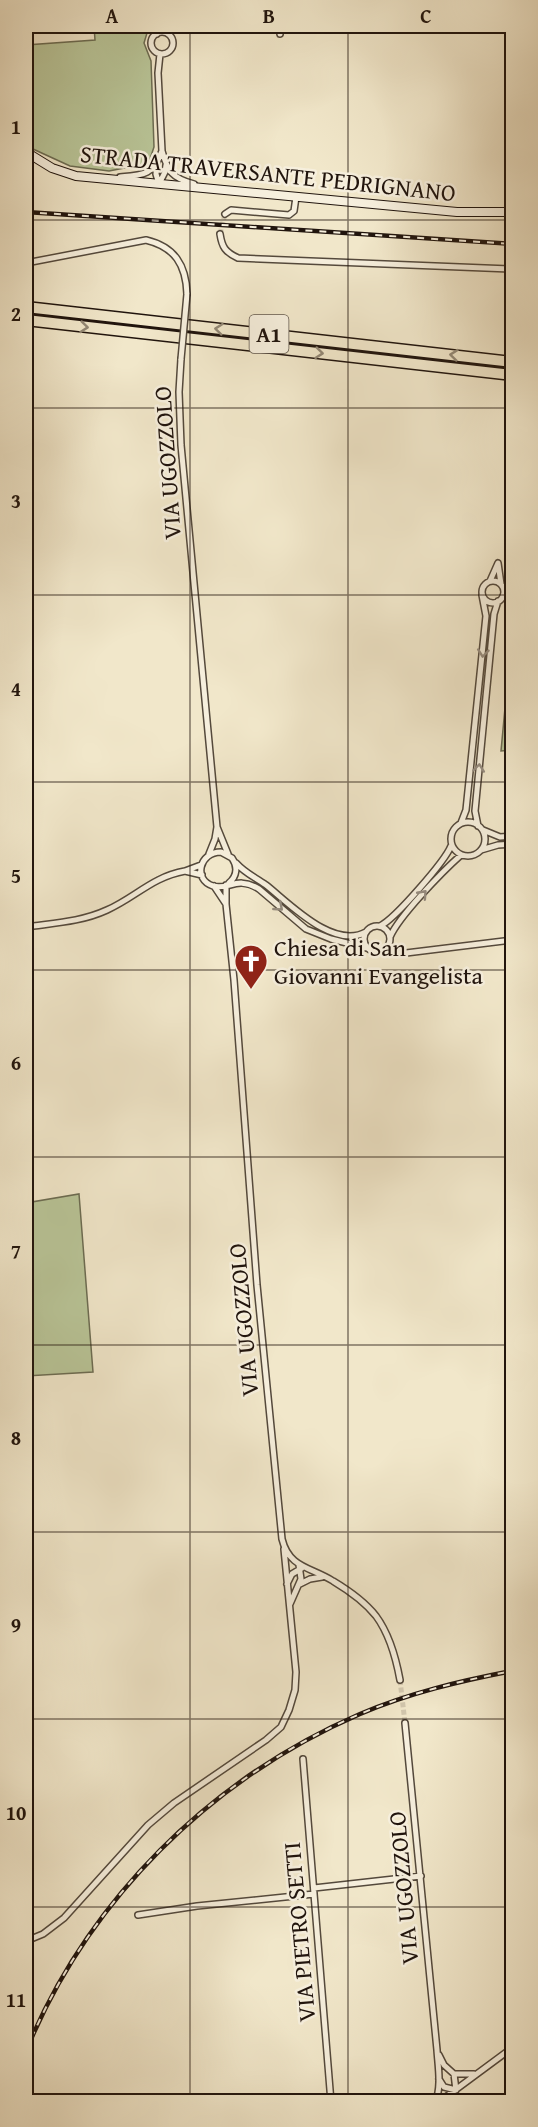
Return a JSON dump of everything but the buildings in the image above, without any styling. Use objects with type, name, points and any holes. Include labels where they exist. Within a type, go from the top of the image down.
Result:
[{"type":"highway","name":"A1","points":[[26,307],[513,362]]},
{"type":"highway","name":"A1","points":[[26,320],[513,375]]},
{"type":"street","points":[[152,26],[157,34]]},
{"type":"street","points":[[279,26],[280,34]]},
{"type":"street","points":[[166,33],[172,41],[170,51],[160,54],[154,51],[151,45],[152,38],[157,34],[166,33]]},
{"type":"street","points":[[160,54],[158,73],[162,151],[166,164],[176,178],[213,189]]},
{"type":"street","points":[[159,183],[156,174],[162,151]]},
{"type":"street","name":"STRADA TRAVERSANTE PEDRIGNANO","points":[[26,152],[52,168],[76,176],[457,212],[513,212]]},
{"type":"street","points":[[102,179],[140,176],[151,171],[157,164]]},
{"type":"street","points":[[159,183],[165,172],[166,164]]},
{"type":"street","points":[[225,214],[231,210],[289,215],[294,211],[296,197]]},
{"type":"street","points":[[220,234],[222,247],[229,254],[238,258],[513,268]]},
{"type":"street","name":"VIA UGOZZOLO","points":[[26,262],[146,240],[160,243],[175,254],[184,272],[187,294],[179,392],[181,445],[217,827],[215,839],[201,865]]},
{"type":"street","points":[[235,862],[246,874],[265,884],[311,922],[350,936],[366,932],[371,927],[380,926],[393,917],[443,861],[452,846],[451,835],[461,823],[466,810],[486,616],[482,595],[484,585],[490,581],[498,563],[501,598],[494,614],[475,804],[475,816],[485,838],[481,850]]},
{"type":"street","points":[[490,581],[513,590]]},
{"type":"street","points":[[482,595],[489,602],[513,590]]},
{"type":"street","points":[[461,823],[470,822],[500,837],[513,836]]},
{"type":"street","name":"VIA UGOZZOLO","points":[[217,827],[229,855],[235,862],[235,874],[228,884],[226,904],[259,1308],[283,1541],[287,1554],[301,1567]]},
{"type":"street","points":[[452,846],[461,855],[472,856],[481,850],[498,845],[513,844]]},
{"type":"street","points":[[208,855],[217,852],[229,855]]},
{"type":"street","points":[[382,952],[388,947],[397,924],[461,855]]},
{"type":"street","points":[[26,927],[86,918],[108,910],[165,875],[185,872],[201,865],[202,875],[185,872]]},
{"type":"street","name":"VIA UGOZZOLO","points":[[202,875],[209,884],[214,886],[226,904]]},
{"type":"street","points":[[214,886],[242,882],[254,886],[311,931],[374,952],[406,953],[513,940]]},
{"type":"street","points":[[380,926],[387,930],[397,948],[406,953]]},
{"type":"street","points":[[366,932],[364,941],[366,948]]},
{"type":"street","points":[[26,1941],[43,1934],[63,1918],[148,1825],[174,1803],[281,1728],[290,1710],[295,1690],[296,1672],[283,1541]]},
{"type":"street","points":[[286,1588],[291,1575],[301,1567]]},
{"type":"street","points":[[301,1567],[327,1578],[357,1598],[375,1615],[393,1649],[400,1680]]},
{"type":"street","points":[[290,1608],[292,1596],[301,1577],[301,1567]]},
{"type":"street","points":[[297,1586],[310,1578],[327,1578]]},
{"type":"street","name":"VIA UGOZZOLO","points":[[405,1723],[437,2050],[439,2079],[437,2102]]},
{"type":"street","name":"VIA PIETRO SETTI","points":[[303,1759],[332,2102]]},
{"type":"street","points":[[138,1915],[421,1876]]},
{"type":"street","points":[[437,2102],[513,2048]]},
{"type":"street","points":[[437,2050],[444,2065],[454,2074],[478,2073]]},
{"type":"street","points":[[454,2074],[456,2090]]},
{"type":"street","points":[[439,2079],[444,2087],[456,2090]]},
{"type":"green space","points":[[94,26],[144,26],[147,33],[144,43],[151,61],[154,147],[150,159],[145,164],[109,171],[70,166],[33,149],[26,143],[26,45],[95,40]]},
{"type":"green space","points":[[512,633],[512,750],[501,751]]},
{"type":"green space","points":[[79,1194],[93,1372],[26,1376],[26,1203]]},
{"type":"tunnel","points":[[220,234],[225,214]]},
{"type":"tunnel","points":[[400,1680],[405,1723]]},
{"type":"railway","points":[[26,212],[512,244]]},
{"type":"railway","points":[[26,2051],[52,1996],[83,1944],[119,1895],[160,1850],[205,1809],[253,1773],[305,1741],[360,1714],[435,1688],[512,1671]]},
{"type":"place","name":"Chiesa di San Giovanni Evangelista","points":[[251,990]]}]
